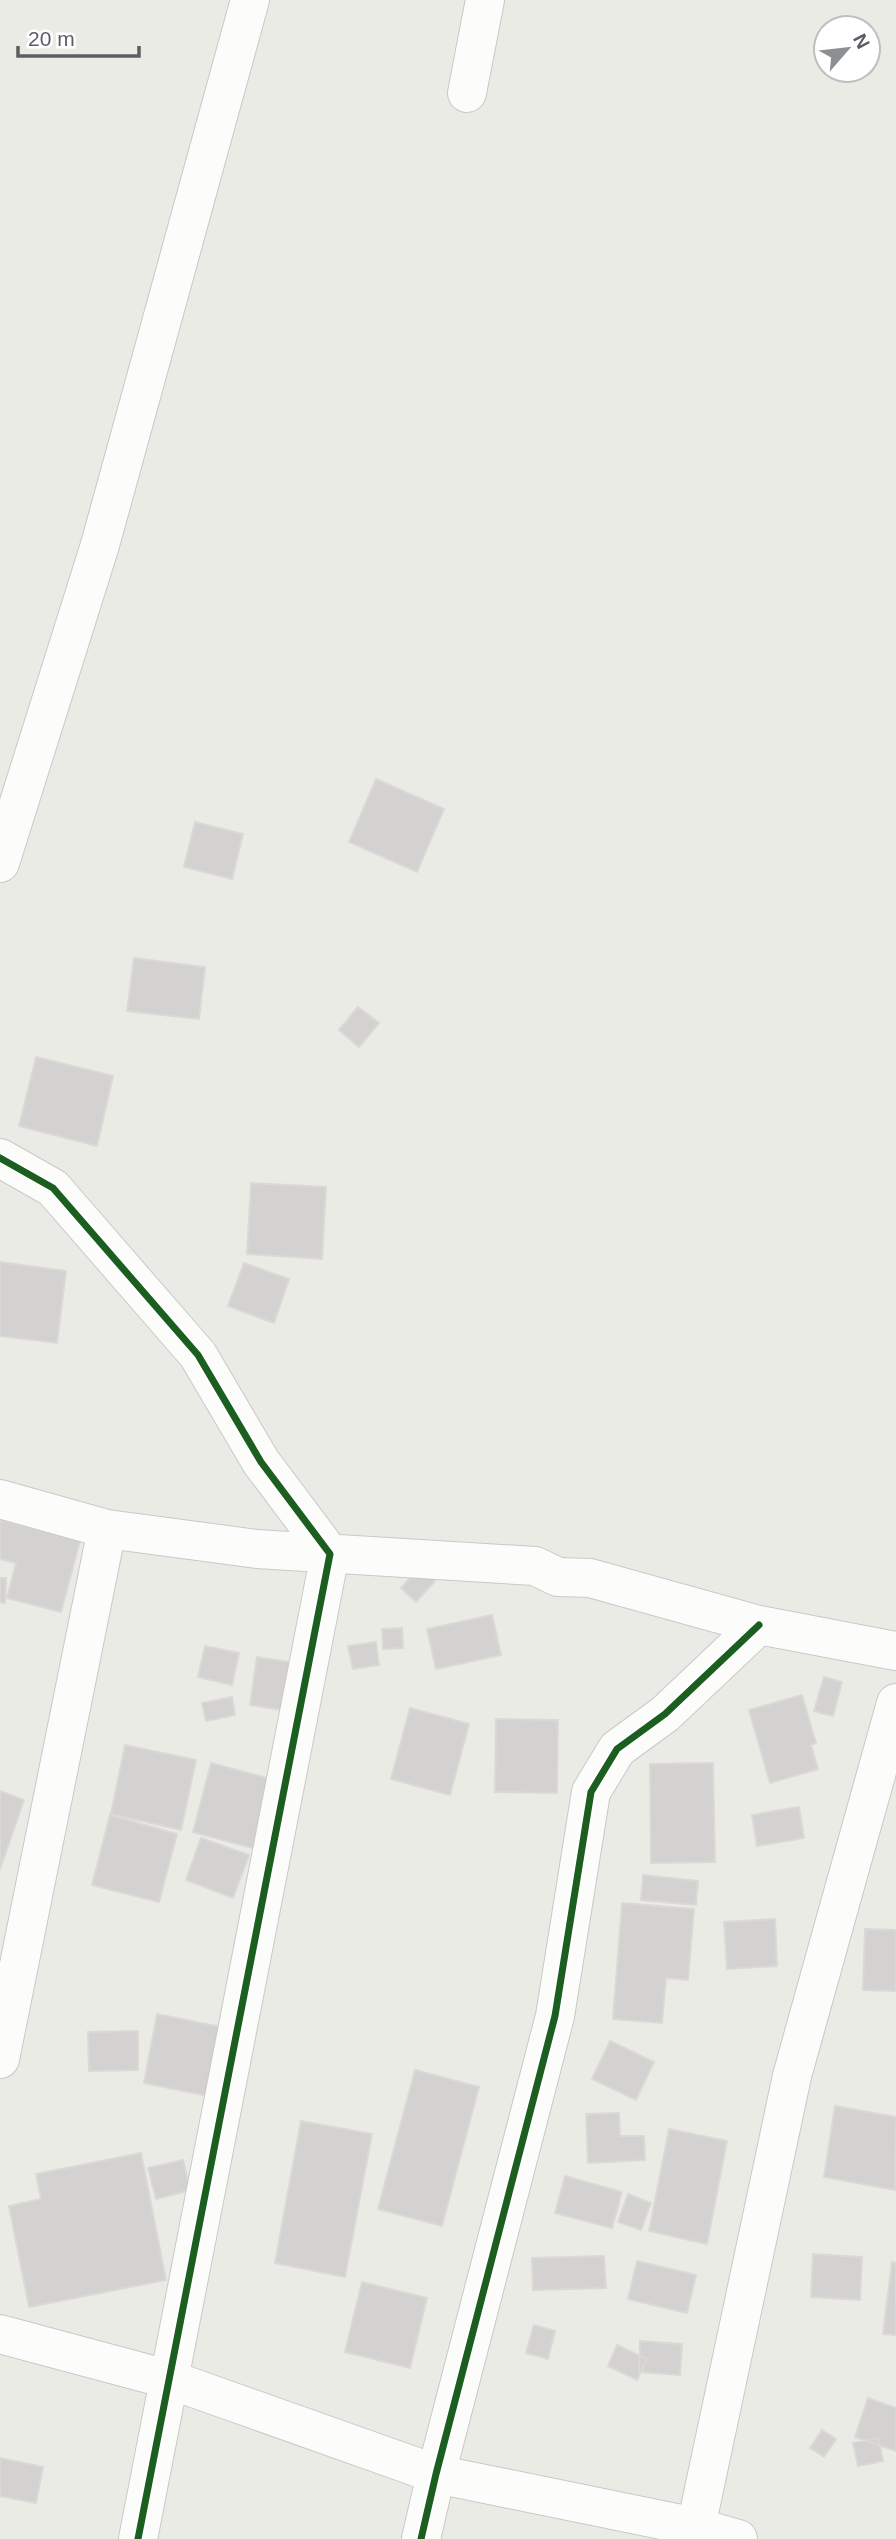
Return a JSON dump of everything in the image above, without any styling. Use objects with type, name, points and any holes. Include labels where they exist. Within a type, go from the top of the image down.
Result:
[{"type":"street","points":[[0,863],[100,545],[250,0]]},
{"type":"street","points":[[467,93],[485,0]]},
{"type":"street","points":[[0,1158],[53,1188],[198,1355],[261,1462],[330,1554],[138,2539]]},
{"type":"street","points":[[0,1499],[107,1529],[257,1549],[535,1566],[558,1577],[590,1578],[760,1625],[896,1651]]},
{"type":"street","points":[[0,2059],[107,1529]]},
{"type":"street","points":[[421,2539],[555,2016],[591,1792],[617,1749],[665,1714],[760,1625]]},
{"type":"street","points":[[696,2527],[792,2076],[896,1703]]},
{"type":"street","points":[[0,2334],[171,2380],[436,2474],[696,2527],[738,2539]]},
{"type":"building","points":[[376,779],[444,809],[417,872],[349,842]]},
{"type":"building","points":[[195,822],[243,834],[232,879],[184,867]]},
{"type":"building","points":[[134,958],[205,967],[199,1019],[127,1011]]},
{"type":"building","points":[[358,1007],[379,1023],[359,1047],[339,1030]]},
{"type":"building","points":[[36,1057],[113,1076],[97,1146],[19,1126]]},
{"type":"building","points":[[251,1183],[326,1187],[322,1259],[247,1254]]},
{"type":"building","points":[[0,1262],[66,1271],[57,1343],[0,1336]]},
{"type":"building","points":[[244,1263],[289,1279],[274,1323],[228,1306]]},
{"type":"building","points":[[0,1520],[80,1541],[61,1612],[7,1598],[16,1563],[0,1559]]},
{"type":"building","points":[[420,1567],[435,1581],[416,1602],[401,1588]]},
{"type":"building","points":[[0,1578],[6,1578],[5,1603],[0,1602]]},
{"type":"building","points":[[492,1615],[501,1655],[436,1669],[427,1629]]},
{"type":"building","points":[[402,1628],[403,1648],[383,1649],[382,1629]]},
{"type":"building","points":[[376,1642],[379,1665],[353,1669],[348,1646]]},
{"type":"building","points":[[205,1646],[239,1653],[232,1685],[198,1677]]},
{"type":"building","points":[[257,1657],[290,1662],[283,1710],[250,1705]]},
{"type":"building","points":[[824,1677],[842,1682],[833,1716],[814,1711]]},
{"type":"building","points":[[802,1695],[816,1743],[811,1745],[818,1769],[770,1783],[749,1710]]},
{"type":"building","points":[[232,1697],[235,1715],[206,1721],[202,1703]]},
{"type":"building","points":[[410,1708],[469,1724],[450,1795],[391,1779]]},
{"type":"building","points":[[496,1719],[558,1720],[557,1793],[495,1792]]},
{"type":"building","points":[[125,1745],[196,1760],[181,1830],[111,1814]]},
{"type":"building","points":[[211,1763],[278,1781],[260,1850],[193,1832]]},
{"type":"building","points":[[713,1763],[715,1862],[651,1863],[650,1764]]},
{"type":"building","points":[[0,1791],[24,1800],[0,1869]]},
{"type":"building","points":[[799,1807],[804,1838],[757,1846],[752,1815]]},
{"type":"building","points":[[110,1815],[177,1834],[159,1902],[92,1885]]},
{"type":"building","points":[[201,1838],[249,1855],[233,1898],[186,1880]]},
{"type":"building","points":[[643,1875],[698,1881],[696,1905],[641,1900]]},
{"type":"building","points":[[622,1903],[694,1909],[688,1980],[666,1978],[662,2023],[613,2019]]},
{"type":"building","points":[[775,1919],[777,1966],[727,1969],[724,1922]]},
{"type":"building","points":[[865,1929],[896,1930],[896,1991],[863,1990]]},
{"type":"building","points":[[157,2014],[226,2028],[213,2097],[144,2083]]},
{"type":"building","points":[[138,2031],[138,2070],[89,2071],[88,2032]]},
{"type":"building","points":[[610,2041],[654,2062],[636,2100],[592,2079]]},
{"type":"building","points":[[415,2070],[479,2087],[442,2226],[378,2209]]},
{"type":"building","points":[[835,2106],[896,2117],[895,2190],[824,2177]]},
{"type":"building","points":[[619,2113],[620,2136],[644,2136],[645,2160],[588,2163],[586,2114]]},
{"type":"building","points":[[301,2121],[372,2134],[345,2277],[275,2263]]},
{"type":"building","points":[[669,2129],[727,2141],[707,2244],[649,2231]]},
{"type":"building","points":[[141,2153],[166,2280],[29,2307],[9,2206],[41,2199],[36,2174]]},
{"type":"building","points":[[183,2160],[190,2190],[156,2199],[148,2168]]},
{"type":"building","points":[[565,2176],[622,2192],[612,2228],[555,2213]]},
{"type":"building","points":[[628,2194],[651,2203],[641,2230],[618,2222]]},
{"type":"building","points":[[813,2254],[862,2257],[860,2300],[811,2297]]},
{"type":"building","points":[[604,2256],[606,2288],[533,2290],[532,2258]]},
{"type":"building","points":[[637,2261],[696,2275],[687,2313],[628,2299]]},
{"type":"building","points":[[892,2262],[896,2263],[896,2335],[883,2334]]},
{"type":"building","points":[[362,2282],[427,2298],[410,2368],[345,2352]]},
{"type":"building","points":[[534,2325],[555,2331],[548,2359],[526,2353]]},
{"type":"building","points":[[640,2341],[682,2344],[680,2375],[639,2372]]},
{"type":"building","points":[[617,2345],[647,2359],[637,2380],[608,2366]]},
{"type":"building","points":[[868,2398],[896,2408],[896,2451],[855,2437]]},
{"type":"building","points":[[822,2430],[836,2439],[824,2457],[810,2448]]},
{"type":"building","points":[[878,2438],[883,2461],[858,2466],[853,2443]]},
{"type":"building","points":[[0,2458],[43,2467],[36,2503],[0,2496]]},
{"type":"cycle path","points":[[0,1158],[53,1188],[198,1355],[261,1462],[330,1554],[138,2539]]},
{"type":"cycle path","points":[[421,2539],[555,2016],[591,1792],[617,1749],[665,1714],[759,1625]]}]
